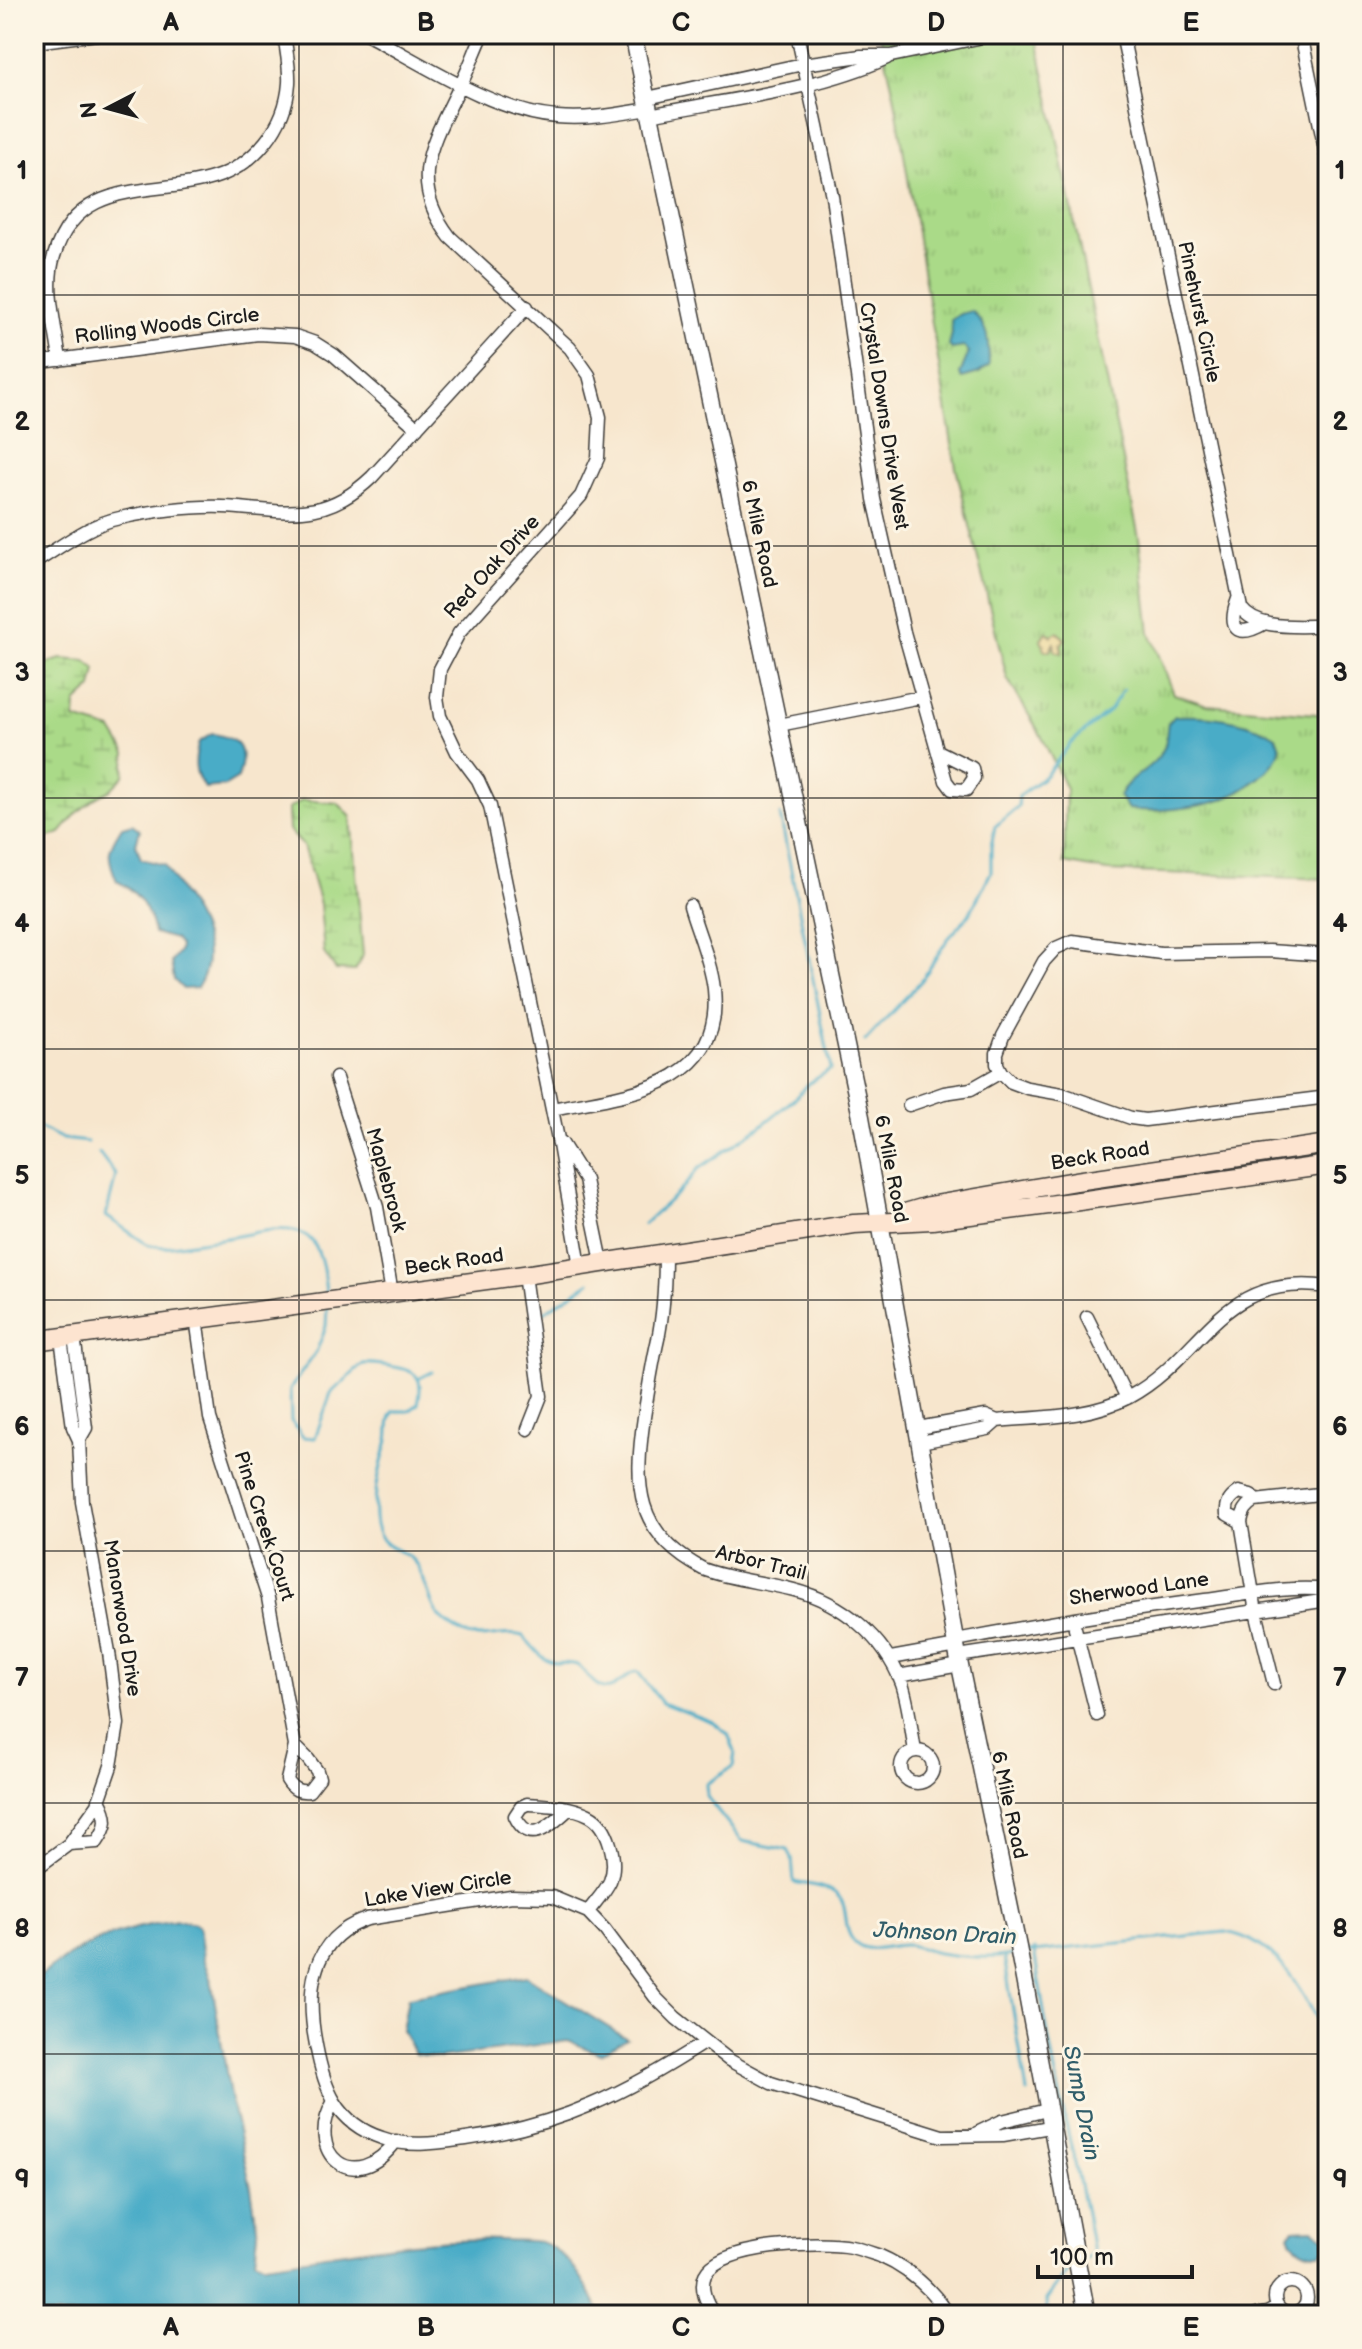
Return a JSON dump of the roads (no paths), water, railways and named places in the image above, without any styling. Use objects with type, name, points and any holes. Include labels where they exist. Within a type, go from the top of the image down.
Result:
[{"type":"main road","name":"Beck Road","points":[[880,1221],[929,1206],[1328,1144]]},
{"type":"main road","name":"Beck Road","points":[[34,1341],[524,1275],[880,1221],[932,1220],[1328,1165]]},
{"type":"street","points":[[34,42],[97,34]]},
{"type":"street","points":[[60,360],[50,278],[62,237],[82,213],[108,196],[213,178],[236,168],[258,151],[277,124],[286,100],[289,70],[284,34]]},
{"type":"street","points":[[366,34],[506,106],[555,117],[596,117],[807,84],[865,68],[891,56]]},
{"type":"street","name":"Red Oak Drive","points":[[483,34],[430,148],[426,173],[429,198],[450,237],[570,348],[589,375],[600,417],[598,458],[589,483],[573,507],[453,641],[440,669],[437,697],[446,733],[478,780],[490,806],[558,1139],[580,1266]]},
{"type":"street","name":"6 Mile Road","points":[[633,34],[861,1117],[957,1652],[1019,1954],[1087,2315]]},
{"type":"street","name":"Crystal Downs Drive West","points":[[797,34],[832,196],[874,499],[904,632],[938,751]]},
{"type":"street","points":[[648,107],[803,64],[861,56],[891,56],[997,34]]},
{"type":"street","name":"Pinehurst Circle","points":[[1122,34],[1238,599],[1247,616],[1265,623],[1328,626]]},
{"type":"street","points":[[1301,34],[1328,164]]},
{"type":"street","points":[[34,563],[95,527],[118,518],[203,507],[286,513],[329,505],[364,485],[527,307]]},
{"type":"street","name":"Rolling Woods Circle","points":[[34,363],[258,334],[295,336],[315,343],[334,355],[417,428]]},
{"type":"street","points":[[779,725],[921,697]]},
{"type":"street","points":[[552,1109],[652,1088],[675,1076],[701,1047],[713,1019],[714,985],[690,906]]},
{"type":"street","points":[[1328,955],[1269,951],[1161,953],[1072,941],[1056,948],[1044,961],[997,1053],[997,1064],[1011,1082],[1145,1120],[1328,1097]]},
{"type":"street","points":[[909,1105],[944,1093],[971,1089],[1001,1072]]},
{"type":"street","name":"Maplebrook","points":[[336,1078],[377,1207],[392,1293]]},
{"type":"street","name":"Red Oak Drive","points":[[558,1139],[585,1180],[602,1262]]},
{"type":"street","name":"Arbor Trail","points":[[665,1253],[665,1296],[638,1472],[642,1500],[655,1529],[676,1553],[703,1569],[823,1600],[858,1623],[891,1658],[905,1694],[915,1751]]},
{"type":"street","points":[[524,1275],[541,1396],[528,1429]]},
{"type":"street","points":[[919,1435],[986,1416],[997,1421],[1086,1412],[1127,1398],[1151,1382],[1221,1314],[1237,1304],[1280,1287],[1303,1284],[1328,1287]]},
{"type":"street","points":[[1087,1317],[1127,1398]]},
{"type":"street","name":"Pine Creek Court","points":[[196,1318],[210,1418],[268,1598],[295,1746]]},
{"type":"street","name":"Manorwood Drive","points":[[67,1337],[86,1428],[79,1440],[82,1502],[109,1652],[118,1724],[111,1766],[99,1800],[69,1844]]},
{"type":"street","points":[[1241,1522],[1227,1514],[1226,1506],[1231,1497],[1239,1492],[1251,1495],[1255,1501]]},
{"type":"street","points":[[1274,1684],[1256,1612],[1241,1522],[1248,1505],[1255,1501],[1328,1493]]},
{"type":"street","name":"Sherwood Lane","points":[[957,1652],[1073,1617],[1254,1594],[1312,1588],[1328,1590]]},
{"type":"street","name":"Sherwood Lane","points":[[957,1652],[1328,1600]]},
{"type":"street","points":[[1073,1617],[1097,1715]]},
{"type":"street","points":[[891,1658],[957,1652]]},
{"type":"street","points":[[898,1676],[957,1652]]},
{"type":"street","name":"Manorwood Drive","points":[[36,1862],[69,1844],[97,1842],[107,1827],[107,1814],[99,1800]]},
{"type":"street","points":[[569,1809],[593,1817],[613,1853],[614,1866],[609,1885],[588,1912]]},
{"type":"street","name":"Lake View Circle","points":[[396,2141],[381,2138],[343,2114],[323,2081],[312,2027],[310,1992],[315,1969],[323,1955],[352,1924],[381,1916],[522,1896],[552,1897],[588,1912],[625,1954],[655,1997],[729,2060],[771,2083],[955,2138],[971,2136],[1002,2121],[1048,2118]]},
{"type":"street","points":[[334,2101],[326,2114],[325,2143],[333,2159],[347,2167],[363,2168],[376,2164],[396,2141],[408,2144],[438,2143],[474,2138],[563,2117],[608,2099],[648,2078],[705,2042]]},
{"type":"street","points":[[714,2315],[703,2291],[704,2278],[712,2266],[733,2256],[797,2244],[850,2247],[878,2255],[909,2271],[935,2293],[949,2315]]},
{"type":"street","points":[[1256,2315],[1278,2307]]},
{"type":"water","points":[[972,311],[985,330],[989,365],[979,373],[962,378],[960,374],[969,352],[964,347],[952,349],[949,346],[951,320]]},
{"type":"water","points":[[1175,716],[1214,717],[1253,726],[1276,737],[1280,748],[1278,756],[1257,780],[1221,800],[1175,809],[1128,809],[1119,796],[1128,783],[1160,755],[1165,746],[1168,723]]},
{"type":"water","points":[[212,734],[235,742],[242,760],[238,778],[225,786],[205,788],[197,772],[196,755],[199,742]]},
{"type":"water","points":[[132,824],[140,830],[136,844],[141,859],[165,865],[200,925],[207,956],[205,972],[197,988],[183,989],[174,980],[171,962],[180,946],[175,939],[154,933],[142,902],[117,881],[113,872],[110,853],[113,841],[122,827]]},
{"type":"water","points":[[178,1920],[195,1923],[199,1927],[203,1958],[212,1984],[230,2096],[251,2187],[258,2234],[255,2259],[265,2264],[384,2246],[473,2239],[540,2242],[569,2262],[602,2315],[34,2315],[34,1981],[68,1956],[101,1939]]},
{"type":"water","points":[[526,1976],[627,2039],[600,2054],[568,2041],[439,2058],[415,2054],[402,2031],[408,1997]]},
{"type":"water","points":[[1313,2229],[1326,2238],[1325,2249],[1320,2253],[1301,2249],[1289,2235],[1294,2230]]},
{"type":"waterway","points":[[865,1041],[922,980],[947,940],[969,915],[991,872],[995,826],[1018,807],[1019,796],[1046,775],[1071,743],[1109,711],[1123,690]]},
{"type":"waterway","points":[[644,1224],[683,1188],[698,1169],[760,1127],[808,1084],[831,1069],[780,815]]},
{"type":"waterway","name":"Johnson Drain","points":[[34,1125],[63,1139],[87,1142]]},
{"type":"waterway","name":"Johnson Drain","points":[[99,1153],[116,1175],[106,1216],[148,1245],[164,1247],[271,1230],[294,1231],[304,1234],[316,1247],[323,1268],[326,1296]]},
{"type":"waterway","points":[[538,1316],[590,1282]]},
{"type":"waterway","name":"Johnson Drain","points":[[327,1308],[326,1326],[317,1350],[290,1389],[291,1421],[303,1437],[315,1438],[331,1393],[363,1364],[398,1368],[416,1376],[420,1386],[418,1404],[409,1411],[394,1411],[390,1418],[376,1488],[376,1526],[388,1545],[409,1557],[417,1566],[432,1604],[442,1618],[470,1636],[523,1636],[546,1659],[577,1665],[602,1688],[612,1687],[637,1671],[662,1703],[713,1722],[728,1734],[735,1752],[733,1767],[706,1784],[707,1797],[742,1841],[788,1850],[792,1858],[794,1882],[835,1893],[843,1904],[848,1932],[861,1946],[909,1945],[966,1956],[1013,1955]]},
{"type":"waterway","points":[[418,1379],[432,1372]]},
{"type":"waterway","name":"Johnson Drain","points":[[1024,1953],[1225,1932],[1245,1937],[1262,1947],[1289,1974],[1301,1990],[1328,2043]]},
{"type":"waterway","name":"Sump Drain","points":[[1034,1950],[1058,2090],[1089,2229],[1093,2253],[1086,2260]]},
{"type":"waterway","points":[[1004,1957],[1027,2092]]},
{"type":"waterway","name":"Sump Drain","points":[[1047,2315],[1046,2300],[1067,2272]]}]
